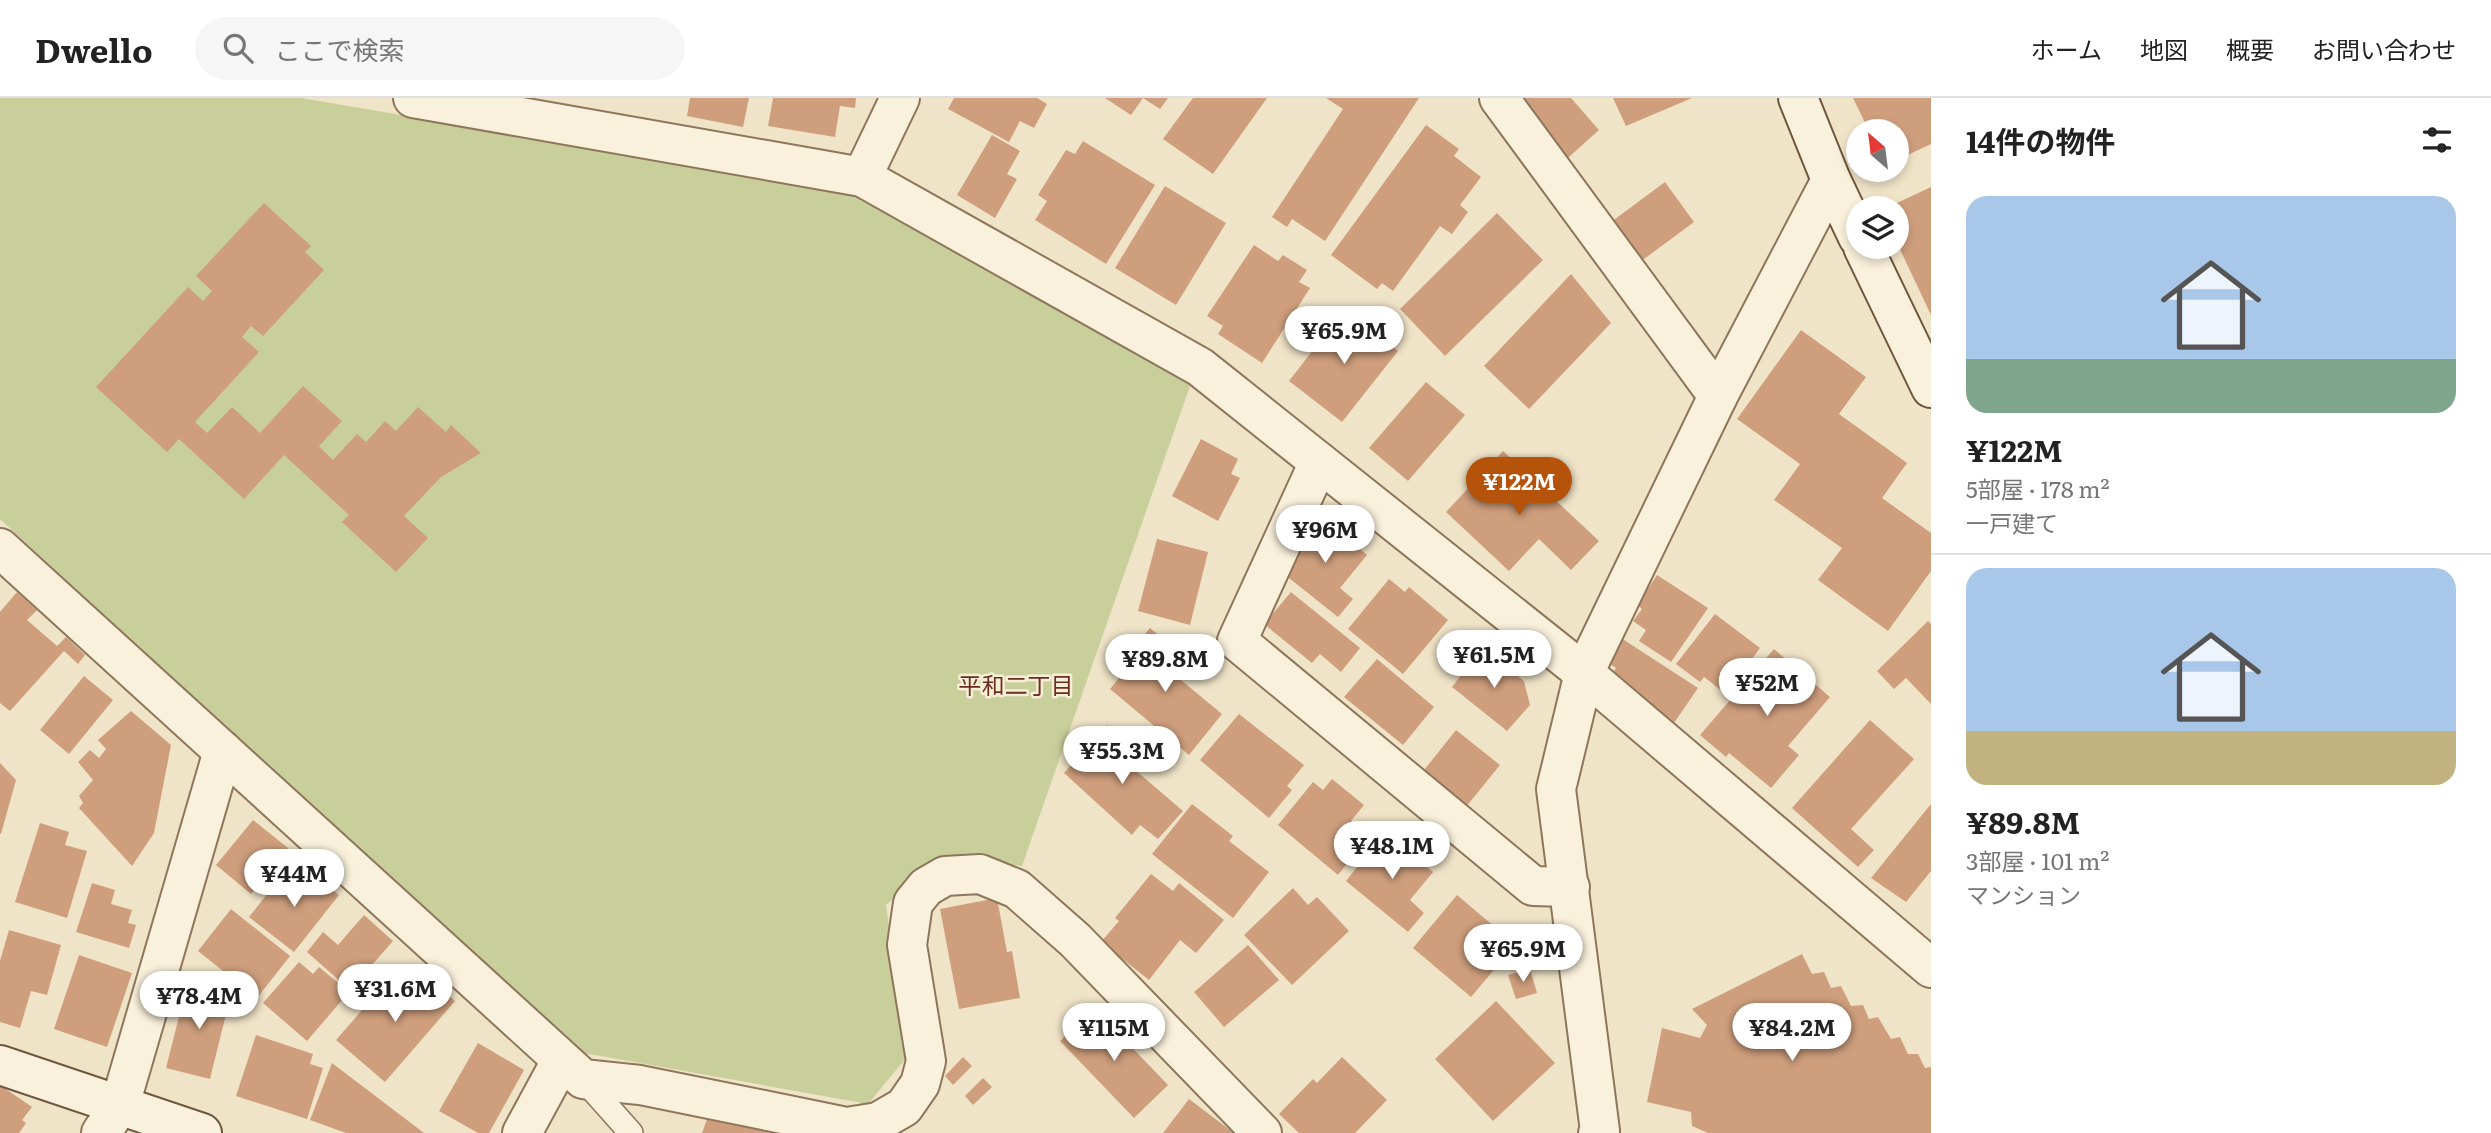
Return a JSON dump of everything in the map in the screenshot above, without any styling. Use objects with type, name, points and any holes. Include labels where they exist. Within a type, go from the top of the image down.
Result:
[{"type":"street","points":[[412,98],[862,177],[1200,367],[1584,673],[1931,968]]},
{"type":"street","points":[[862,177],[900,98]]},
{"type":"street","points":[[1499,98],[1718,396]]},
{"type":"street","points":[[1798,98],[1846,212]]},
{"type":"street","points":[[1600,1132],[1556,789],[1584,673],[1718,396],[1831,180]]},
{"type":"street","points":[[1869,259],[1931,388]]},
{"type":"street","points":[[1319,461],[1237,640],[1533,886],[1570,887]]},
{"type":"street","points":[[0,548],[572,1070],[847,1127],[878,1122],[904,1107],[920,1084],[926,1060],[907,946],[913,903],[926,887],[944,876],[980,874],[1017,889],[1075,940],[1262,1133]]},
{"type":"street","points":[[111,1119],[223,751]]},
{"type":"street","points":[[0,1065],[111,1119],[202,1133]]},
{"type":"street","points":[[522,1133],[572,1070]]},
{"type":"lane","points":[[572,1070],[631,1133]]},
{"type":"green space","points":[[0,98],[301,98],[840,189],[1191,383],[1022,866],[944,856],[886,905],[907,1057],[868,1104],[578,1052],[0,519]]},
{"type":"building","points":[[690,98],[749,98],[743,127],[687,116]]},
{"type":"building","points":[[773,98],[856,98],[855,108],[840,106],[835,137],[768,126]]},
{"type":"building","points":[[954,98],[1037,98],[1047,104],[1034,128],[1020,121],[1009,142],[948,109]]},
{"type":"building","points":[[1105,98],[1143,98],[1131,115]]},
{"type":"building","points":[[1143,98],[1168,98],[1160,109]]},
{"type":"building","points":[[1193,98],[1267,98],[1213,174],[1163,139]]},
{"type":"building","points":[[1326,98],[1419,98],[1325,241],[1292,219],[1287,227],[1272,217],[1343,109]]},
{"type":"building","points":[[1512,98],[1571,98],[1599,130],[1560,165]]},
{"type":"building","points":[[1613,98],[1692,98],[1626,126]]},
{"type":"building","points":[[1853,98],[1931,98],[1931,144],[1909,154],[1909,119],[1863,119]]},
{"type":"building","points":[[1426,125],[1459,149],[1454,156],[1481,177],[1460,205],[1468,212],[1452,234],[1440,226],[1393,291],[1382,283],[1377,289],[1331,255]]},
{"type":"building","points":[[992,135],[1020,151],[1007,174],[1017,179],[995,218],[957,195]]},
{"type":"building","points":[[1083,141],[1155,185],[1106,264],[1035,220],[1047,201],[1038,195],[1066,150],[1075,154]]},
{"type":"building","points":[[1665,182],[1694,222],[1640,262],[1611,222]]},
{"type":"building","points":[[1165,186],[1226,223],[1176,305],[1115,268]]},
{"type":"building","points":[[1931,187],[1931,315],[1905,259],[1909,259],[1909,197]]},
{"type":"building","points":[[264,203],[311,246],[305,252],[324,270],[263,336],[251,326],[242,337],[259,352],[195,422],[207,433],[232,407],[260,433],[303,386],[342,421],[319,446],[333,460],[357,434],[366,442],[385,421],[396,431],[418,407],[446,432],[451,425],[481,453],[441,477],[404,516],[428,538],[396,572],[342,522],[349,515],[284,455],[244,499],[179,439],[167,452],[96,387],[188,287],[203,301],[212,291],[196,276]]},
{"type":"building","points":[[1497,213],[1543,260],[1445,356],[1400,309]]},
{"type":"building","points":[[1254,245],[1278,261],[1283,255],[1307,270],[1299,282],[1310,288],[1262,363],[1218,334],[1223,326],[1207,316]]},
{"type":"building","points":[[1571,274],[1611,323],[1529,409],[1484,366]]},
{"type":"building","points":[[1345,309],[1398,351],[1342,422],[1289,381]]},
{"type":"building","points":[[1801,330],[1866,377],[1839,414],[1907,463],[1882,498],[1931,533],[1931,571],[1888,631],[1818,580],[1842,548],[1774,500],[1800,464],[1737,419]]},
{"type":"building","points":[[1426,382],[1465,415],[1408,481],[1369,448]]},
{"type":"building","points":[[1201,439],[1238,459],[1231,474],[1240,478],[1218,521],[1172,496]]},
{"type":"building","points":[[1503,451],[1599,541],[1571,570],[1539,539],[1509,571],[1446,512]]},
{"type":"building","points":[[1320,516],[1367,555],[1340,588],[1353,599],[1338,617],[1284,574],[1297,559],[1289,553]]},
{"type":"building","points":[[1157,539],[1208,552],[1190,625],[1138,611]]},
{"type":"building","points":[[1657,575],[1708,608],[1671,662],[1639,641],[1646,630],[1633,621],[1642,609],[1637,605]]},
{"type":"building","points":[[1389,579],[1405,592],[1409,587],[1448,620],[1403,674],[1348,629]]},
{"type":"building","points":[[17,592],[37,610],[27,620],[57,646],[66,637],[85,655],[78,664],[64,651],[10,711],[0,703],[0,612]]},
{"type":"building","points":[[1291,592],[1360,648],[1341,672],[1320,654],[1312,663],[1264,624]]},
{"type":"building","points":[[1715,614],[1760,648],[1726,694],[1704,677],[1700,682],[1676,664]]},
{"type":"building","points":[[1928,621],[1931,624],[1931,704],[1906,678],[1894,689],[1877,671]]},
{"type":"building","points":[[1150,628],[1183,656],[1170,671],[1222,714],[1189,755],[1110,689],[1137,656],[1131,651]]},
{"type":"building","points":[[1618,636],[1698,688],[1674,723],[1608,680],[1616,668],[1602,659]]},
{"type":"building","points":[[1482,648],[1524,681],[1530,705],[1507,731],[1452,687]]},
{"type":"building","points":[[1774,649],[1830,697],[1788,746],[1799,755],[1771,788],[1729,753],[1726,757],[1700,735]]},
{"type":"building","points":[[1377,659],[1434,707],[1403,745],[1344,697]]},
{"type":"building","points":[[84,676],[113,700],[69,754],[40,730]]},
{"type":"building","points":[[131,711],[171,745],[154,833],[132,866],[79,808],[83,803],[79,796],[93,780],[78,762],[90,750],[99,758],[106,749],[98,740]]},
{"type":"building","points":[[1239,714],[1304,765],[1287,786],[1292,790],[1269,818],[1200,760]]},
{"type":"building","points":[[1870,720],[1914,759],[1851,829],[1874,850],[1858,867],[1792,808]]},
{"type":"building","points":[[1107,725],[1137,752],[1127,763],[1183,811],[1158,839],[1140,825],[1132,835],[1064,773]]},
{"type":"building","points":[[1456,730],[1500,765],[1461,813],[1417,779]]},
{"type":"building","points":[[0,763],[16,780],[1,834],[0,834]]},
{"type":"building","points":[[1332,779],[1364,805],[1351,821],[1369,836],[1338,875],[1278,825],[1313,782],[1323,790]]},
{"type":"building","points":[[1192,804],[1233,836],[1229,841],[1269,872],[1233,918],[1152,854]]},
{"type":"building","points":[[1931,804],[1931,871],[1906,902],[1871,878]]},
{"type":"building","points":[[253,820],[288,848],[251,894],[216,865]]},
{"type":"building","points":[[40,823],[69,832],[65,845],[87,851],[67,918],[15,902]]},
{"type":"building","points":[[1385,832],[1433,872],[1410,900],[1424,913],[1408,932],[1346,881]]},
{"type":"building","points":[[309,872],[339,895],[294,952],[249,917],[283,874],[298,886]]},
{"type":"building","points":[[1151,874],[1173,891],[1179,883],[1224,920],[1196,953],[1180,940],[1149,980],[1101,942],[1119,921],[1115,918]]},
{"type":"building","points":[[92,883],[115,890],[111,904],[132,910],[128,923],[136,925],[129,948],[76,932]]},
{"type":"building","points":[[1293,888],[1308,905],[1317,897],[1349,931],[1292,985],[1244,935]]},
{"type":"building","points":[[1457,895],[1496,928],[1478,948],[1498,965],[1471,997],[1413,948]]},
{"type":"building","points":[[997,898],[1007,952],[1012,951],[1020,998],[959,1009],[940,909]]},
{"type":"building","points":[[231,909],[290,956],[257,998],[198,951]]},
{"type":"building","points":[[364,915],[393,941],[350,990],[307,952],[323,932],[338,945]]},
{"type":"building","points":[[9,930],[61,945],[47,995],[31,991],[20,1028],[0,1022],[0,961]]},
{"type":"building","points":[[1248,945],[1279,980],[1224,1027],[1194,992]]},
{"type":"building","points":[[1802,954],[1812,974],[1824,972],[1831,988],[1841,986],[1851,1006],[1863,1005],[1869,1019],[1878,1017],[1891,1039],[1900,1037],[1908,1054],[1918,1054],[1925,1068],[1931,1067],[1931,1133],[1708,1133],[1692,1126],[1691,1112],[1647,1102],[1662,1028],[1700,1038],[1707,1025],[1692,1009]]},
{"type":"building","points":[[79,955],[132,973],[107,1047],[54,1029]]},
{"type":"building","points":[[299,962],[313,974],[319,967],[349,992],[307,1041],[263,1003]]},
{"type":"building","points":[[1530,969],[1537,993],[1516,999],[1508,975]]},
{"type":"building","points":[[421,971],[455,1001],[385,1082],[336,1040],[390,978],[404,990]]},
{"type":"building","points":[[187,985],[212,991],[214,986],[232,990],[210,1079],[166,1068]]},
{"type":"building","points":[[1496,1001],[1555,1063],[1493,1121],[1435,1059]]},
{"type":"building","points":[[1094,1008],[1168,1085],[1134,1118],[1060,1041]]},
{"type":"building","points":[[256,1035],[313,1054],[310,1064],[323,1068],[307,1119],[236,1096]]},
{"type":"building","points":[[478,1043],[524,1070],[489,1133],[478,1133],[439,1111]]},
{"type":"building","points":[[963,1057],[972,1066],[953,1085],[945,1076]]},
{"type":"building","points":[[1342,1057],[1387,1100],[1355,1133],[1299,1133],[1279,1114],[1313,1079],[1317,1083]]},
{"type":"building","points":[[332,1063],[424,1133],[346,1133],[310,1120]]},
{"type":"building","points":[[983,1078],[992,1087],[973,1105],[965,1096]]},
{"type":"building","points":[[0,1085],[32,1107],[22,1120],[26,1123],[19,1133],[0,1133]]},
{"type":"building","points":[[1189,1099],[1234,1133],[1163,1133]]},
{"type":"building","points":[[707,1119],[769,1132],[769,1133],[702,1133]]},
{"type":"district","name":"平和二丁目","points":[[1016,686]]}]
